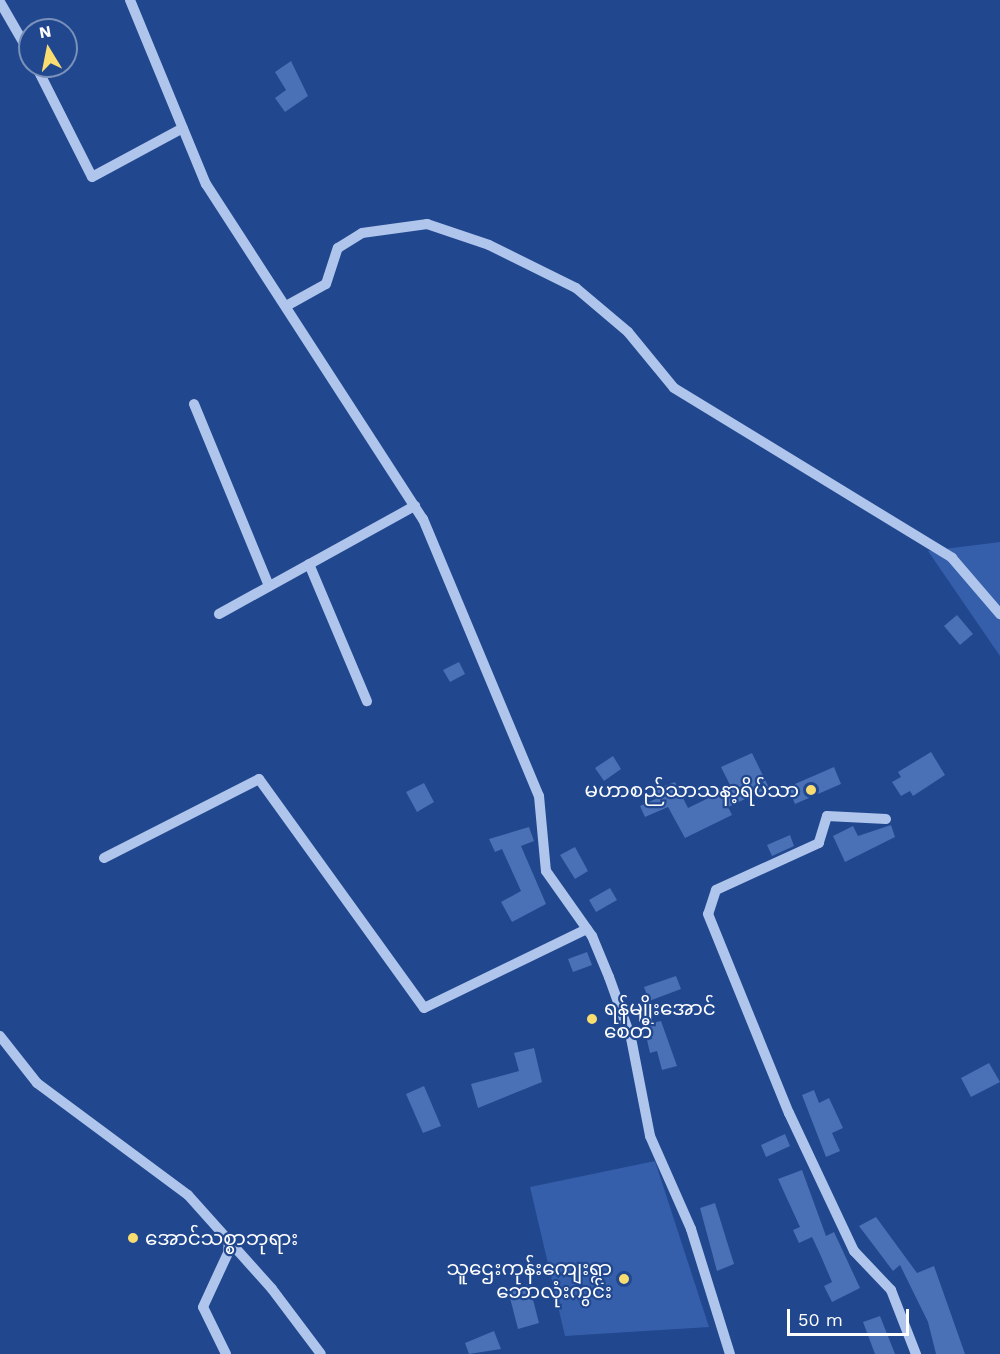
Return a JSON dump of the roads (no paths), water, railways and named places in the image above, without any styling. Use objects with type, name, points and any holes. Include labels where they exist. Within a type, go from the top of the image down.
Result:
[{"type":"street","points":[[130,0],[206,184],[288,305],[415,506],[539,796],[546,871],[587,929],[631,1038],[650,1136],[691,1229],[730,1354]]},
{"type":"street","points":[[0,2],[18,33]]},
{"type":"street","points":[[42,78],[92,177],[183,128]]},
{"type":"street","points":[[288,305],[326,284],[338,248],[362,233],[427,224],[489,245],[576,288],[628,332],[674,388],[952,558],[1000,614]]},
{"type":"street","points":[[194,404],[269,586]]},
{"type":"street","points":[[219,614],[415,506]]},
{"type":"street","points":[[309,564],[367,701]]},
{"type":"street","points":[[104,858],[259,779],[424,1008],[587,929]]},
{"type":"street","points":[[886,819],[827,816],[819,843],[716,890],[708,914],[794,1124],[854,1251],[891,1290],[916,1354]]},
{"type":"street","points":[[0,1036],[37,1083],[188,1196],[228,1238],[321,1354]]},
{"type":"street","points":[[226,1354],[203,1307],[228,1253],[228,1238]]},
{"type":"place","name":"မဟာစည်သာသနာ့ရိပ်သာ","points":[[811,790]]},
{"type":"place","name":"ရန်မျိုးအောင် စေတီ","points":[[592,1019]]},
{"type":"place","name":"အောင်သစ္စာဘုရား","points":[[133,1238]]},
{"type":"place","name":"သူဌေးကုန်းကျေးရွာ ဘောလုံးကွင်း","points":[[624,1279]]}]
